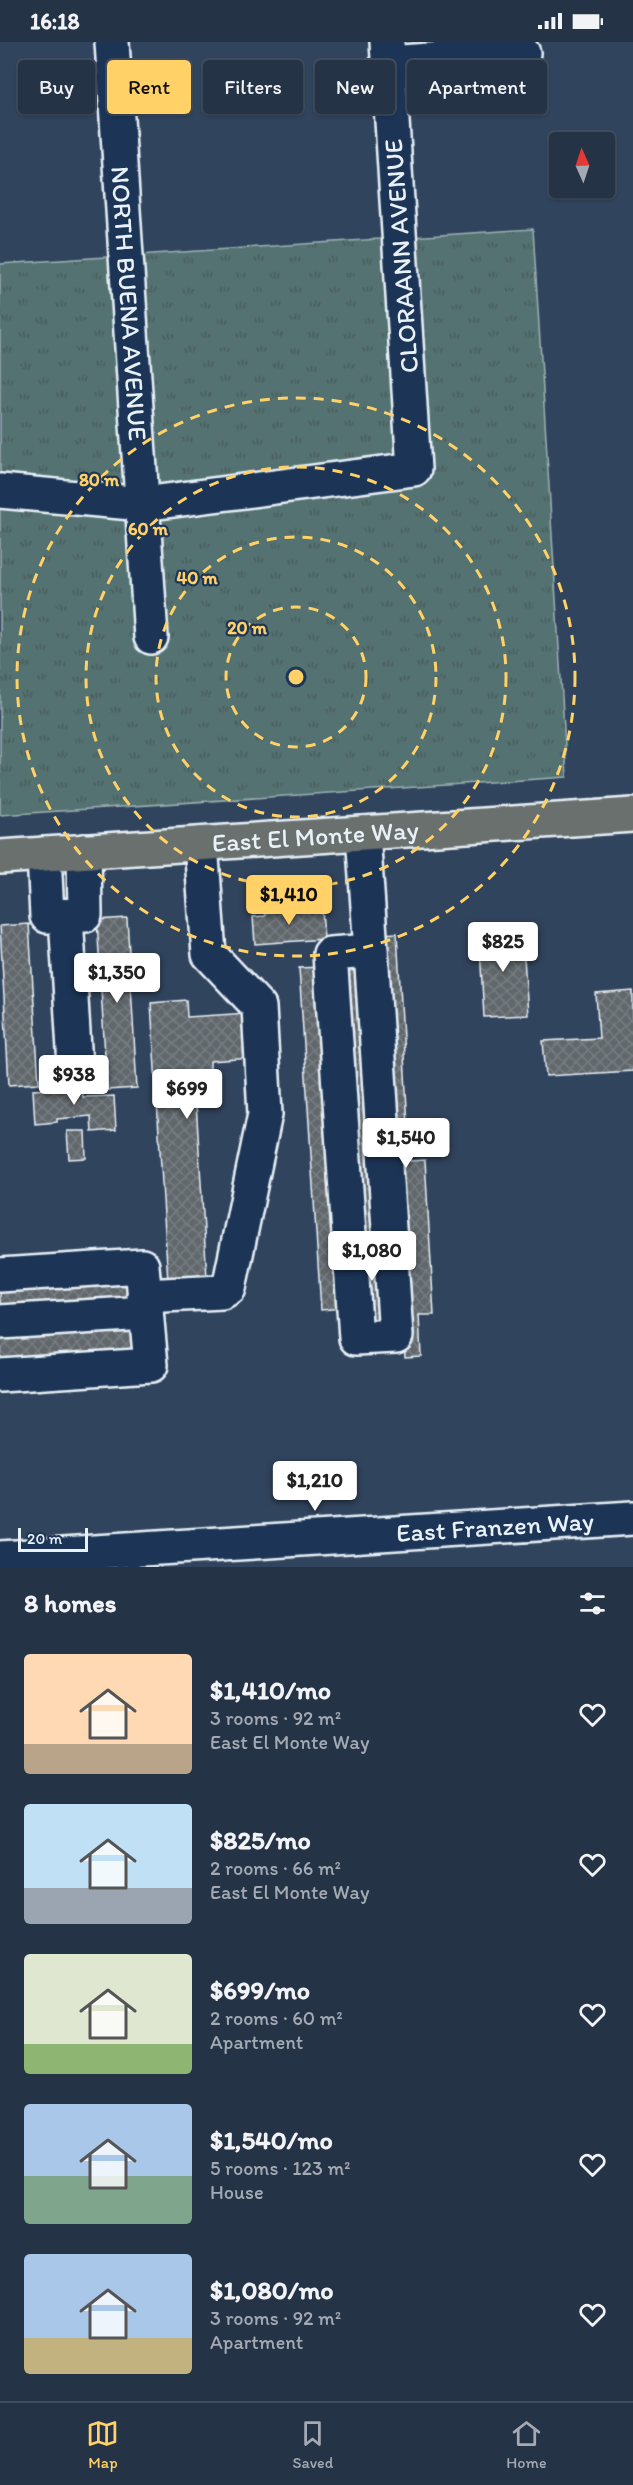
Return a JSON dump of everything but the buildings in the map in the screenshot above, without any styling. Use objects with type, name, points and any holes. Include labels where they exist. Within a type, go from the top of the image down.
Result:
[{"type":"main road","name":"East El Monte Way","points":[[0,857],[633,815]]},
{"type":"street","name":"NORTH BUENA AVENUE","points":[[112,42],[151,637]]},
{"type":"street","name":"CLORAANN AVENUE","points":[[143,504],[414,469],[388,52]]},
{"type":"street","points":[[388,52],[523,53]]},
{"type":"street","points":[[0,491],[143,504]]},
{"type":"street","points":[[363,833],[371,951],[396,1336],[356,1338],[330,954],[371,951]]},
{"type":"street","points":[[0,1322],[145,1304],[222,1292],[229,1288],[265,1114],[259,1007],[209,954],[201,844]]},
{"type":"street","points":[[66,916],[84,851]]},
{"type":"street","points":[[44,854],[66,916],[75,1066]]},
{"type":"street","points":[[0,1275],[142,1266],[151,1365],[0,1375]]},
{"type":"street","name":"East Franzen Way","points":[[0,1557],[182,1557],[633,1518]]},
{"type":"green space","points":[[533,229],[567,777],[0,815],[0,264]]}]
